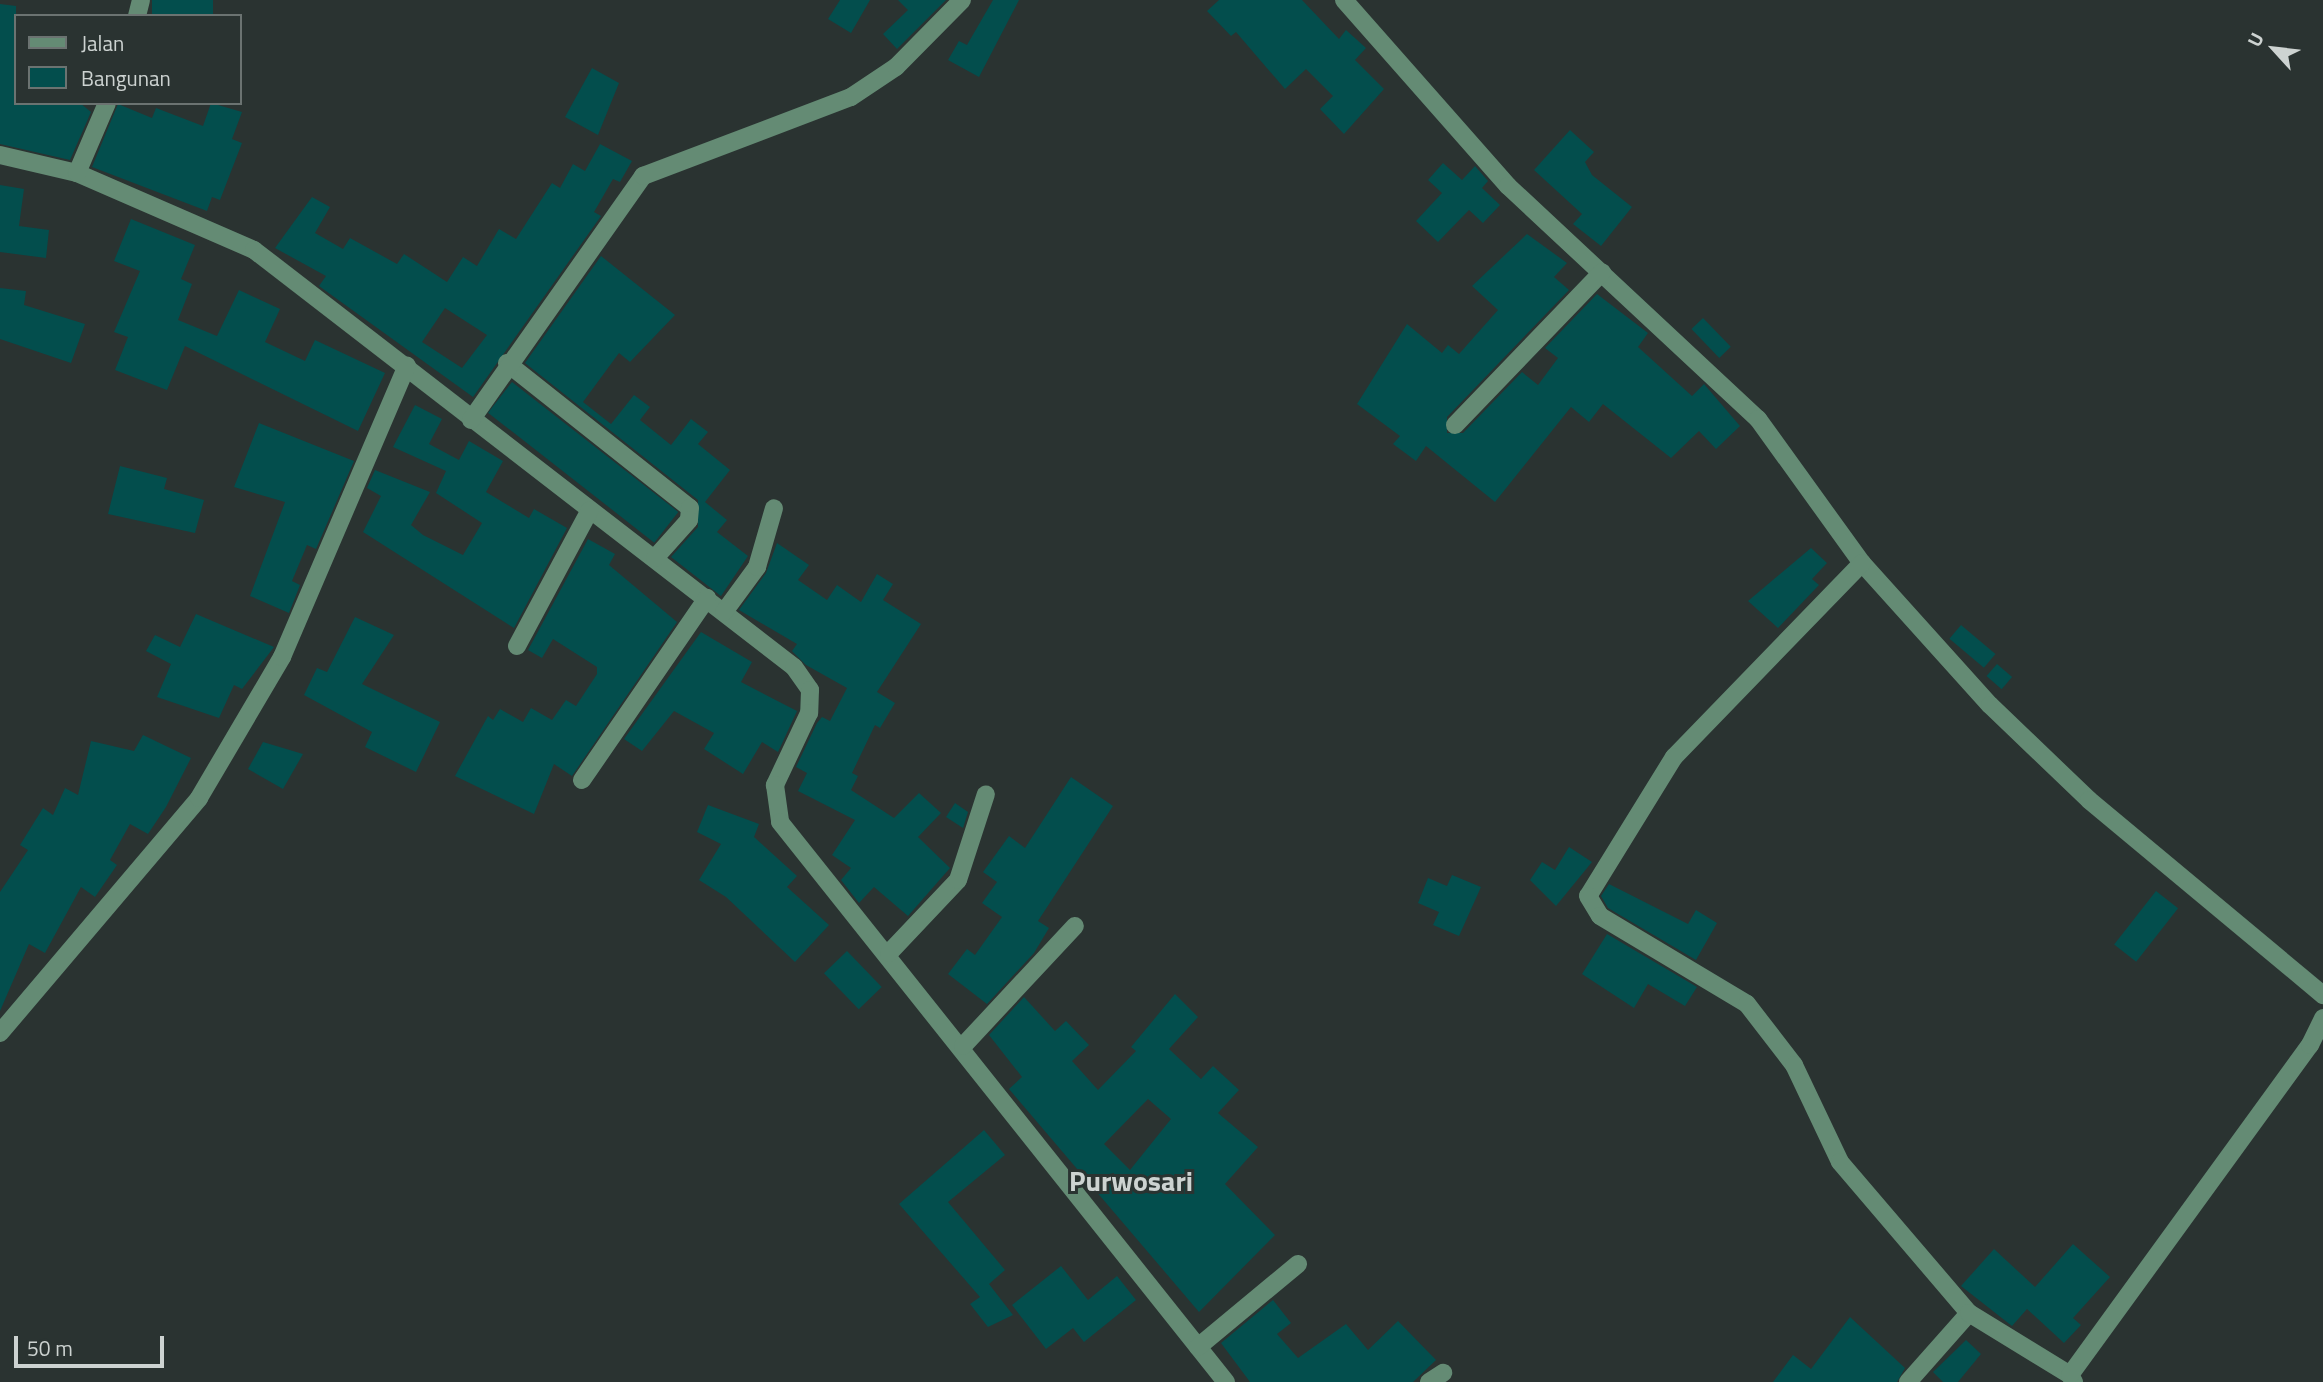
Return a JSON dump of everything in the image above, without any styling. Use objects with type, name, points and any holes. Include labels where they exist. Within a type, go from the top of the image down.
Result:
[{"type":"street","points":[[471,421],[507,363],[643,176],[875,83],[962,0]]},
{"type":"street","points":[[1344,0],[1508,186],[1758,419],[1862,563],[1942,656],[2089,800],[2323,995]]},
{"type":"street","points":[[77,173],[106,105]]},
{"type":"street","points":[[0,155],[77,173],[254,250],[407,366],[471,421],[655,558],[794,667],[810,690],[809,713],[775,785],[774,802],[780,822],[889,953],[904,981],[962,1046],[1226,1382]]},
{"type":"street","points":[[1455,425],[1602,272]]},
{"type":"street","points":[[507,363],[690,508],[689,520],[655,558]]},
{"type":"street","points":[[0,1032],[199,798],[282,657],[407,366]]},
{"type":"street","points":[[724,612],[757,567],[774,508]]},
{"type":"street","points":[[517,646],[590,510]]},
{"type":"street","points":[[1862,563],[1674,757],[1588,896],[1600,916],[1747,1004],[1794,1065],[1840,1162],[1969,1313],[2072,1379],[2311,1045],[2323,1018]]},
{"type":"street","points":[[582,779],[707,598]]},
{"type":"street","points":[[889,953],[958,880],[986,794]]},
{"type":"street","points":[[962,1046],[1075,926]]},
{"type":"street","points":[[1198,1347],[1298,1264]]},
{"type":"street","points":[[1908,1382],[1969,1313]]},
{"type":"building","points":[[152,0],[213,0],[213,14],[152,14]]},
{"type":"building","points":[[840,0],[870,0],[851,33],[828,19]]},
{"type":"building","points":[[898,0],[946,0],[897,49],[883,34],[908,10]]},
{"type":"building","points":[[993,0],[1019,0],[979,77],[948,60],[959,41],[967,45]]},
{"type":"building","points":[[1219,0],[1302,0],[1339,39],[1346,30],[1366,48],[1355,60],[1384,89],[1344,134],[1320,109],[1333,96],[1306,69],[1285,89],[1236,32],[1231,36],[1207,11]]},
{"type":"building","points":[[0,4],[16,6],[14,105],[82,105],[91,112],[70,160],[0,144]]},
{"type":"building","points":[[592,68],[619,83],[598,135],[565,117]]},
{"type":"building","points":[[118,105],[152,118],[156,108],[203,126],[210,105],[242,112],[232,139],[242,143],[220,200],[212,197],[207,211],[92,167]]},
{"type":"building","points":[[1570,130],[1594,152],[1585,162],[1592,175],[1632,207],[1601,246],[1573,224],[1582,214],[1534,170]]},
{"type":"building","points":[[600,144],[632,161],[620,182],[613,179],[594,212],[601,216],[473,397],[319,286],[326,276],[275,248],[312,197],[330,207],[315,233],[343,249],[350,238],[397,264],[404,254],[447,282],[463,257],[477,266],[499,229],[516,239],[552,183],[560,188],[573,164],[585,171]],"holes":[[[445,308],[487,335],[462,368],[422,342]]]},
{"type":"building","points":[[1443,163],[1462,180],[1475,166],[1488,181],[1482,188],[1500,205],[1483,223],[1469,210],[1438,242],[1416,221],[1442,193],[1428,180]]},
{"type":"building","points":[[0,185],[24,189],[19,226],[49,230],[46,258],[0,252]]},
{"type":"building","points":[[131,219],[195,245],[181,279],[192,284],[178,320],[217,336],[239,290],[280,309],[265,342],[305,361],[315,340],[385,373],[358,431],[185,346],[167,390],[115,370],[128,337],[114,332],[140,271],[114,261]]},
{"type":"building","points":[[1527,234],[1567,263],[1554,277],[1569,290],[1447,417],[1447,433],[1463,433],[1522,372],[1538,385],[1558,358],[1545,348],[1597,294],[1648,333],[1638,347],[1692,396],[1704,384],[1740,426],[1716,449],[1699,431],[1671,458],[1603,404],[1589,422],[1571,407],[1495,502],[1426,446],[1416,461],[1393,444],[1400,436],[1357,404],[1407,324],[1442,353],[1448,345],[1459,354],[1498,310],[1472,286]]},
{"type":"building","points":[[601,256],[675,315],[630,362],[619,353],[583,402],[611,424],[634,395],[650,407],[640,420],[671,445],[691,419],[708,432],[698,444],[730,470],[705,502],[727,520],[717,532],[748,556],[721,596],[671,557],[698,527],[698,500],[525,363]]},
{"type":"building","points":[[0,288],[26,291],[24,305],[85,324],[71,363],[0,339]]},
{"type":"building","points":[[1703,318],[1731,347],[1719,358],[1691,329]]},
{"type":"building","points":[[512,382],[678,512],[654,543],[488,413]]},
{"type":"building","points":[[415,405],[442,419],[429,444],[459,460],[469,441],[503,461],[486,492],[529,518],[534,509],[567,528],[514,628],[363,532],[381,496],[367,488],[375,470],[430,492],[411,525],[423,535],[463,555],[482,523],[436,493],[446,471],[393,447]]},
{"type":"building","points":[[259,423],[354,461],[316,549],[307,545],[292,581],[300,585],[289,613],[250,596],[285,502],[234,487]]},
{"type":"building","points":[[120,466],[167,478],[164,489],[204,500],[195,533],[108,514]]},
{"type":"building","points":[[588,539],[615,554],[609,565],[677,622],[572,776],[554,764],[534,814],[455,776],[488,716],[493,720],[500,709],[523,722],[531,708],[552,720],[566,700],[576,706],[597,674],[597,667],[553,639],[542,658],[528,650]]},
{"type":"building","points":[[777,543],[809,565],[798,580],[827,600],[837,585],[861,602],[877,574],[893,584],[883,600],[921,624],[877,692],[895,703],[880,728],[875,725],[852,773],[858,776],[851,790],[894,818],[919,793],[941,813],[918,837],[950,868],[908,916],[874,887],[859,903],[841,880],[851,868],[832,855],[855,820],[798,791],[807,773],[796,767],[817,723],[822,717],[830,721],[847,688],[806,665],[792,651],[797,644],[739,610],[766,573]]},
{"type":"building","points":[[1811,548],[1827,563],[1812,579],[1819,585],[1778,628],[1748,601]]},
{"type":"building","points":[[196,614],[274,647],[242,689],[234,685],[219,718],[157,697],[171,664],[146,651],[155,635],[180,647]]},
{"type":"building","points":[[355,617],[394,635],[362,684],[440,722],[416,772],[365,747],[372,732],[304,695],[317,668],[327,672]]},
{"type":"building","points":[[1961,625],[1995,654],[1984,668],[1949,639]]},
{"type":"building","points":[[701,632],[752,662],[741,682],[797,711],[778,752],[762,742],[743,774],[704,749],[714,733],[674,711],[642,751],[624,739]]},
{"type":"building","points":[[1997,664],[2012,677],[2002,689],[1987,676]]},
{"type":"building","points":[[143,735],[191,758],[166,807],[148,834],[130,824],[110,860],[117,865],[95,897],[81,887],[45,953],[29,944],[0,1011],[0,892],[28,850],[20,845],[43,808],[53,815],[65,788],[78,795],[91,741],[134,751]]},
{"type":"building","points":[[263,742],[303,754],[283,789],[248,769]]},
{"type":"building","points":[[1071,777],[1113,806],[1038,921],[1049,928],[1034,953],[987,1004],[948,974],[967,949],[975,955],[1002,917],[982,903],[997,882],[983,872],[1009,836],[1025,848]]},
{"type":"building","points":[[955,803],[968,812],[963,828],[946,817]]},
{"type":"building","points":[[708,805],[759,824],[754,837],[797,876],[787,887],[829,925],[795,962],[726,897],[699,880],[721,844],[697,832]]},
{"type":"building","points":[[1569,847],[1592,862],[1556,906],[1530,880],[1542,862],[1555,870]]},
{"type":"building","points":[[1452,875],[1481,887],[1459,936],[1433,925],[1439,912],[1418,903],[1428,878],[1447,886]]},
{"type":"building","points":[[1609,884],[1688,924],[1696,910],[1717,923],[1696,960],[1608,908],[1601,896]]},
{"type":"building","points":[[2156,891],[2178,908],[2136,962],[2114,945]]},
{"type":"building","points":[[1607,934],[1697,987],[1685,1006],[1648,984],[1634,1008],[1582,974]]},
{"type":"building","points":[[847,951],[882,987],[859,1009],[824,973]]},
{"type":"building","points":[[1175,994],[1198,1017],[1169,1049],[1201,1079],[1213,1066],[1239,1090],[1218,1113],[1258,1147],[1225,1184],[1275,1235],[1199,1312],[1009,1089],[1022,1077],[989,1035],[1024,997],[1055,1031],[1066,1021],[1089,1045],[1072,1061],[1098,1090],[1136,1051],[1131,1047]],"holes":[[[1148,1099],[1171,1119],[1130,1170],[1104,1144]]]},
{"type":"building","points":[[984,1130],[1005,1155],[948,1202],[1005,1270],[989,1284],[1013,1315],[988,1327],[970,1304],[980,1297],[899,1204]]},
{"type":"building","points":[[2073,1244],[2110,1277],[2073,1318],[2081,1325],[2064,1343],[2027,1309],[2012,1326],[1961,1286],[1994,1249],[2035,1287]]},
{"type":"building","points":[[1061,1266],[1088,1300],[1117,1276],[1136,1300],[1084,1342],[1073,1328],[1046,1349],[1012,1305]]},
{"type":"building","points":[[1273,1300],[1291,1323],[1277,1334],[1298,1358],[1346,1324],[1368,1350],[1398,1321],[1436,1360],[1413,1382],[1250,1382],[1221,1343]]},
{"type":"building","points":[[1850,1317],[1905,1368],[1897,1382],[1773,1382],[1793,1355],[1811,1369]]},
{"type":"building","points":[[1966,1340],[1981,1354],[1958,1382],[1943,1382],[1933,1372]]},
{"type":"district","name":"Purwosari","points":[[1131,1181]]}]
